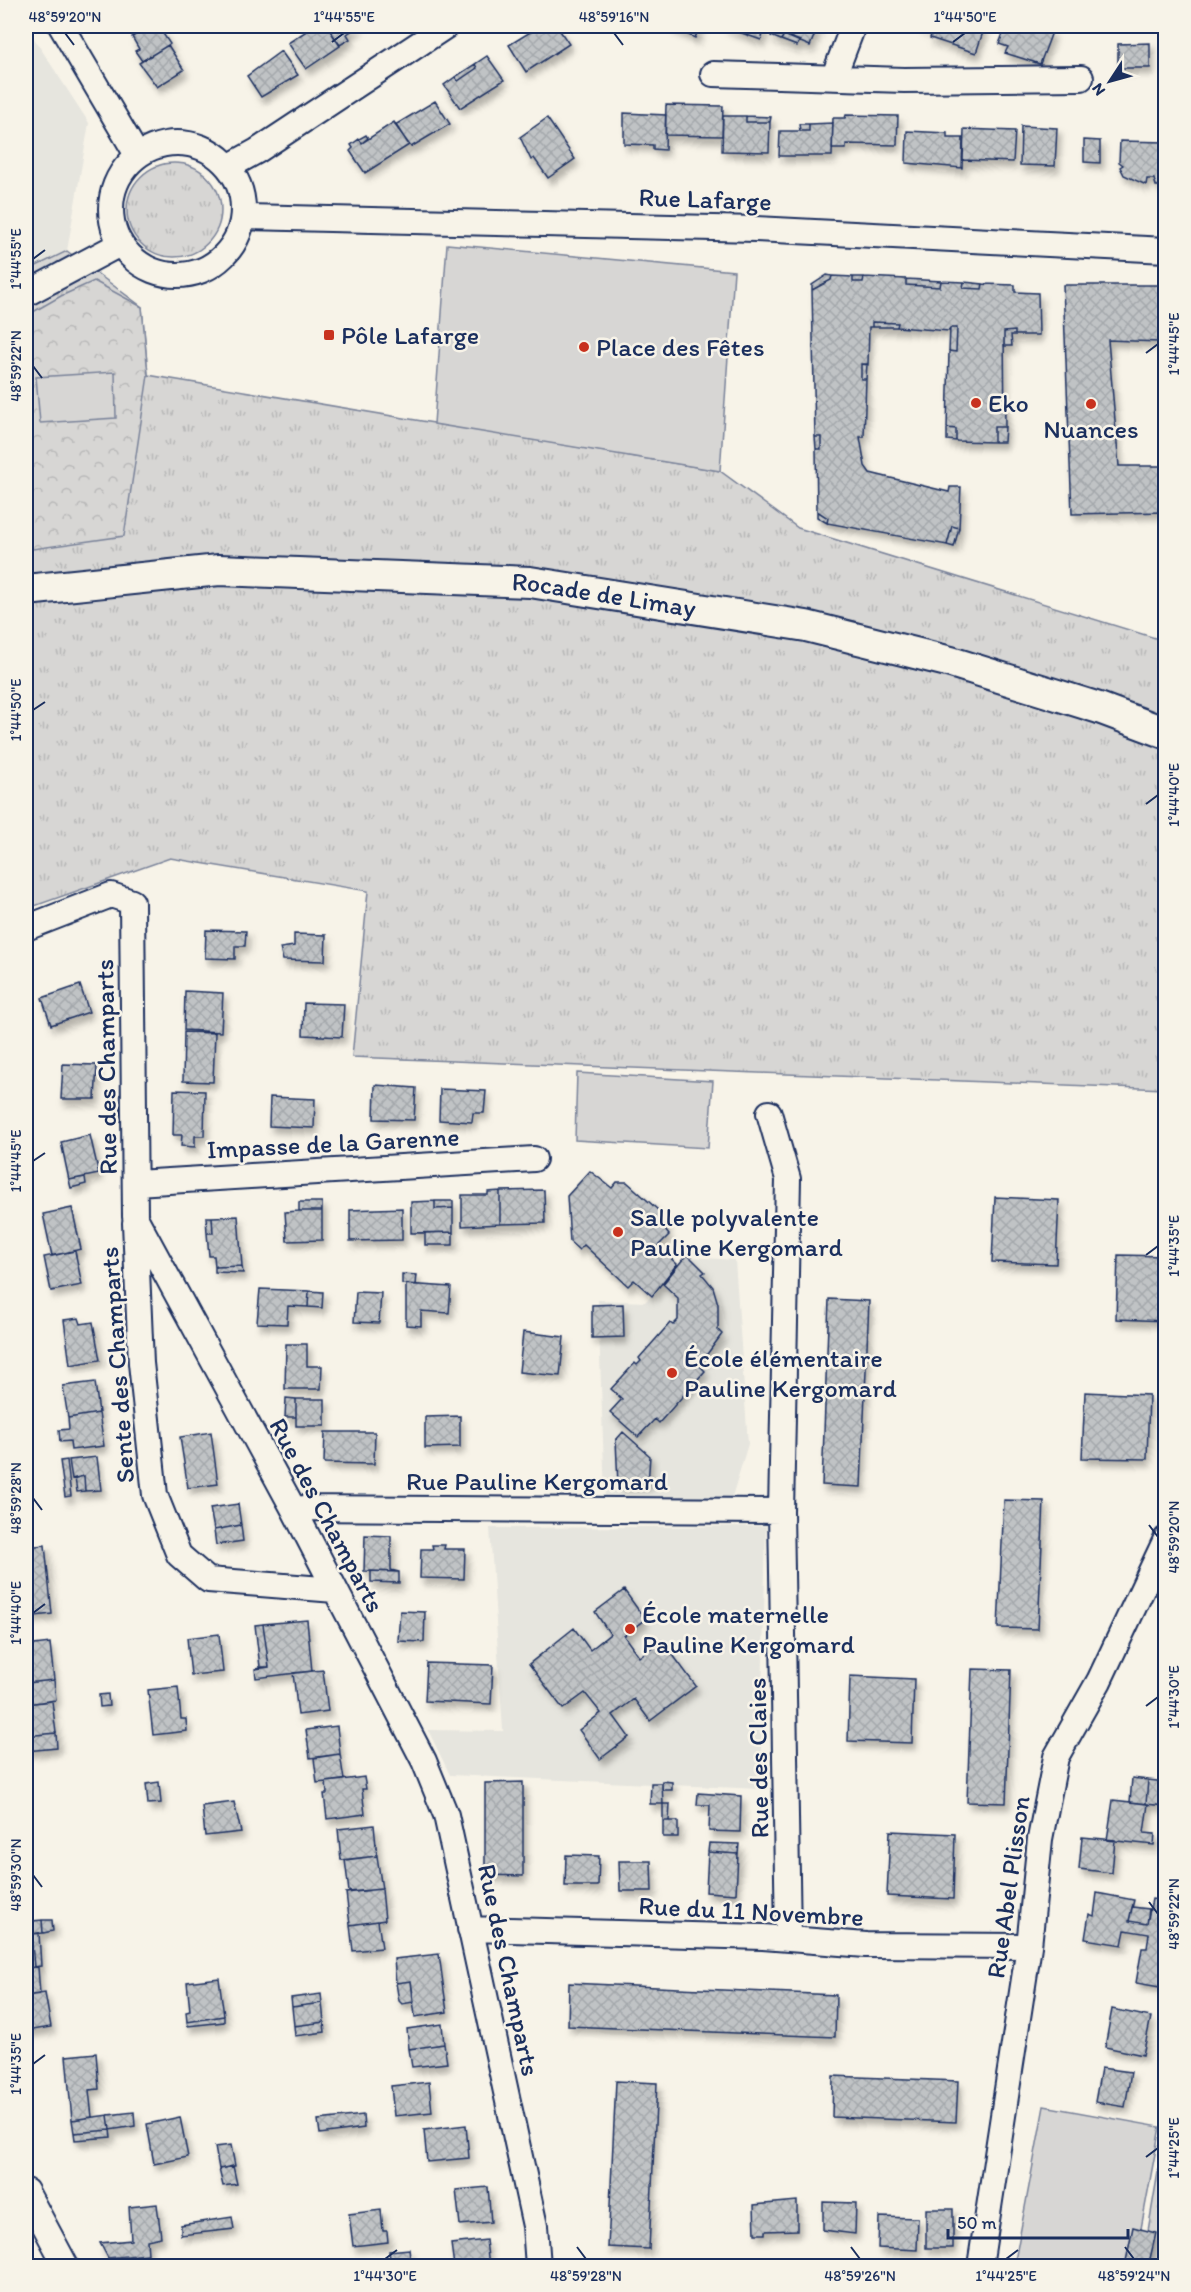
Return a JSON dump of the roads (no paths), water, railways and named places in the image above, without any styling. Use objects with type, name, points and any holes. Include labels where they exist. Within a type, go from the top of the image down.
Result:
[{"type":"main road","name":"Rocade de Limay","points":[[26,590],[219,570],[530,582],[807,626],[951,662],[1099,708],[1166,733]]},
{"type":"street","points":[[61,26],[137,155]]},
{"type":"street","points":[[228,167],[257,151],[446,26]]},
{"type":"street","points":[[834,76],[853,26]]},
{"type":"street","points":[[713,74],[834,76],[904,80],[1081,78]]},
{"type":"street","points":[[175,142],[195,145],[213,153],[228,167],[237,182],[242,199],[243,216],[238,234],[229,250],[216,263],[199,272],[181,276],[162,274],[145,268],[131,258],[120,244],[111,216],[114,186],[123,169],[137,155],[155,146],[175,142]]},
{"type":"street","name":"Rue Lafarge","points":[[243,216],[756,229],[1166,250]]},
{"type":"street","points":[[26,294],[120,244]]},
{"type":"street","name":"Rue des Champarts","points":[[26,928],[111,895],[132,902],[135,1217],[293,1508],[424,1761],[446,1815],[536,2226],[538,2266]]},
{"type":"street","name":"Rue des Claies","points":[[769,1113],[788,1179],[781,1511],[788,1938]]},
{"type":"street","name":"Impasse de la Garenne","points":[[136,1183],[534,1159]]},
{"type":"street","name":"Sente des Champarts","points":[[135,1217],[141,1363],[155,1494],[179,1555],[208,1580],[335,1590]]},
{"type":"street","name":"Rue Pauline Kergomard","points":[[293,1508],[781,1511]]},
{"type":"street","name":"Rue Abel Plisson","points":[[980,2266],[1029,1946],[1040,1839],[1056,1757],[1099,1681],[1166,1539]]},
{"type":"street","name":"Rue du 11 Novembre","points":[[470,1929],[788,1938],[866,1945],[1029,1946]]},
{"type":"street","points":[[26,2191],[66,2266]]},
{"type":"place","name":"Pôle Lafarge","points":[[329,335]]},
{"type":"place","name":"Place des Fêtes","points":[[584,347]]},
{"type":"place","name":"Eko","points":[[976,403]]},
{"type":"place","name":"Nuances","points":[[1091,404]]},
{"type":"place","name":"Salle polyvalente Pauline Kergomard","points":[[618,1232]]},
{"type":"place","name":"École élémentaire Pauline Kergomard","points":[[672,1373]]},
{"type":"place","name":"École maternelle Pauline Kergomard","points":[[630,1629]]}]
